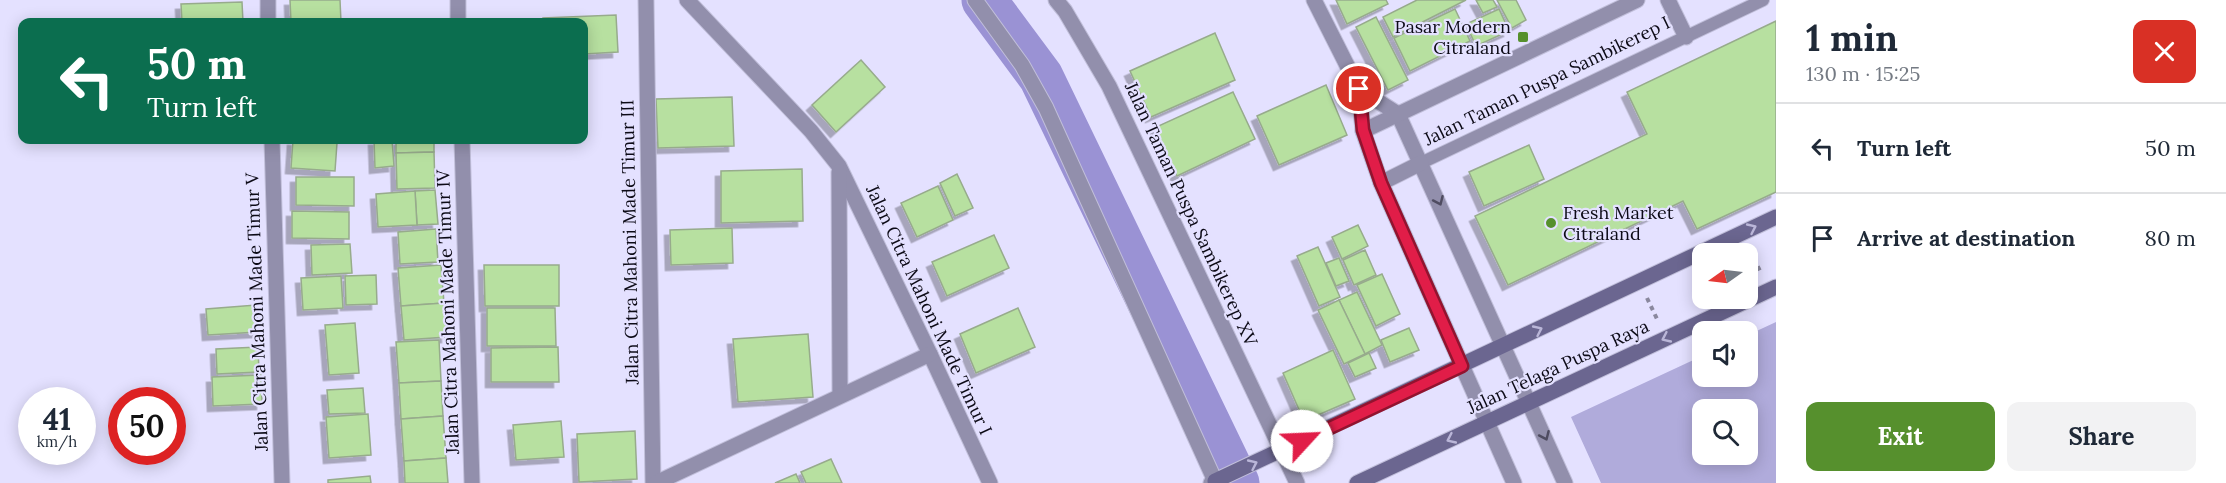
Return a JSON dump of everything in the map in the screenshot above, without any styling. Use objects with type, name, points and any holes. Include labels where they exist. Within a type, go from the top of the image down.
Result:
[{"type":"main road","points":[[1214,482],[1776,217]]},
{"type":"main road","name":"Jalan Telaga Puspa Raya","points":[[1357,483],[1772,289]]},
{"type":"street","points":[[268,0],[268,18]]},
{"type":"street","points":[[458,0],[458,18]]},
{"type":"street","name":"Jalan Citra Mahoni Made Timur III","points":[[646,0],[654,483]]},
{"type":"street","name":"Jalan Citra Mahoni Made Timur I","points":[[687,0],[811,131],[839,166],[987,477]]},
{"type":"street","points":[[975,0],[1022,65],[1046,108],[1214,482]]},
{"type":"street","name":"Jalan Taman Puspa Sambikerep XV","points":[[1056,0],[1065,11],[1108,86],[1279,452],[1297,483]]},
{"type":"street","points":[[1314,0],[1359,89],[1363,130],[1381,183],[1514,483]]},
{"type":"street","name":"Jalan Taman Puspa Sambikerep I","points":[[1363,130],[1637,0]]},
{"type":"street","points":[[1668,0],[1686,37]]},
{"type":"street","points":[[1359,89],[1398,114],[1565,483]]},
{"type":"street","name":"Jalan Citra Mahoni Made Timur V","points":[[272,144],[282,483]]},
{"type":"street","name":"Jalan Citra Mahoni Made Timur IV","points":[[462,144],[472,483]]},
{"type":"street","name":"Jalan Taman Puspa Sambikerep I","points":[[1381,183],[1421,163]]},
{"type":"street","name":"Jalan Citra Mahoni Made Timur I","points":[[839,166],[840,395]]},
{"type":"street","points":[[654,483],[930,354]]},
{"type":"lane","name":"Jalan Taman Puspa Sambikerep I","points":[[1421,163],[1763,0]]},
{"type":"path","points":[[1742,233],[1772,289]]},
{"type":"path","points":[[1639,282],[1666,338]]},
{"type":"shaded area","points":[[1776,322],[1776,483],[1601,483],[1571,417],[1692,361],[1692,387],[1758,387],[1758,330]]},
{"type":"building","points":[[290,0],[340,0],[341,18],[291,18]]},
{"type":"building","points":[[1336,0],[1386,0],[1388,4],[1347,24]]},
{"type":"building","points":[[1417,0],[1466,0],[1393,37],[1383,17]]},
{"type":"building","points":[[1476,0],[1493,0],[1497,7],[1483,13]]},
{"type":"building","points":[[1497,0],[1516,0],[1526,20],[1512,28]]},
{"type":"building","points":[[242,2],[243,18],[182,18],[181,4]]},
{"type":"building","points":[[1455,9],[1470,41],[1410,71],[1394,38]]},
{"type":"building","points":[[1499,9],[1509,31],[1476,46],[1466,24]]},
{"type":"building","points":[[616,15],[618,52],[588,54],[588,18],[543,18]]},
{"type":"building","points":[[1376,17],[1408,80],[1388,90],[1356,27]]},
{"type":"building","name":"Fresh Market Citraland","points":[[1776,21],[1776,192],[1697,229],[1683,201],[1508,285],[1475,216],[1647,134],[1627,92]]},
{"type":"building","points":[[1215,33],[1235,80],[1151,117],[1130,71]]},
{"type":"building","points":[[861,60],[885,87],[836,132],[812,105]]},
{"type":"building","points":[[1326,85],[1347,135],[1279,165],[1257,116]]},
{"type":"building","points":[[1233,92],[1255,139],[1177,176],[1154,128]]},
{"type":"building","points":[[732,97],[734,146],[658,148],[656,99]]},
{"type":"building","points":[[293,144],[337,144],[335,171],[291,168]]},
{"type":"building","points":[[374,144],[392,144],[394,166],[375,168]]},
{"type":"building","points":[[396,144],[434,144],[434,152],[396,153]]},
{"type":"building","points":[[1529,145],[1544,179],[1484,206],[1469,172]]},
{"type":"building","points":[[434,152],[435,188],[397,189],[396,153]]},
{"type":"building","points":[[802,169],[803,221],[721,223],[721,171]]},
{"type":"building","points":[[957,174],[973,208],[955,216],[940,183]]},
{"type":"building","points":[[296,177],[354,177],[354,206],[296,205]]},
{"type":"building","points":[[938,186],[953,220],[917,237],[901,203]]},
{"type":"building","points":[[435,190],[438,224],[417,225],[415,191]]},
{"type":"building","points":[[415,191],[417,225],[378,227],[376,194]]},
{"type":"building","points":[[292,211],[349,212],[349,239],[292,238]]},
{"type":"building","points":[[1358,225],[1368,246],[1342,259],[1332,237]]},
{"type":"building","points":[[732,228],[733,263],[671,265],[670,230]]},
{"type":"building","points":[[436,229],[438,262],[400,264],[398,232]]},
{"type":"building","points":[[994,235],[1009,268],[947,296],[932,262]]},
{"type":"building","points":[[350,244],[352,273],[312,275],[311,245]]},
{"type":"building","points":[[1318,247],[1340,297],[1319,306],[1297,256]]},
{"type":"building","points":[[1365,250],[1376,275],[1354,285],[1343,260]]},
{"type":"building","points":[[1339,258],[1349,281],[1336,286],[1326,263]]},
{"type":"building","points":[[441,265],[444,303],[401,306],[398,268]]},
{"type":"building","points":[[484,265],[559,265],[559,306],[485,306]]},
{"type":"building","points":[[1382,274],[1400,314],[1376,326],[1357,285]]},
{"type":"building","points":[[376,275],[377,304],[346,305],[345,276]]},
{"type":"building","points":[[341,276],[343,308],[303,310],[301,278]]},
{"type":"building","points":[[1357,292],[1382,345],[1365,354],[1339,300]]},
{"type":"building","points":[[1339,300],[1365,354],[1344,364],[1318,310]]},
{"type":"building","points":[[444,303],[447,337],[404,340],[401,306]]},
{"type":"building","points":[[256,305],[258,332],[208,335],[206,309]]},
{"type":"building","points":[[487,308],[555,308],[556,346],[487,346]]},
{"type":"building","points":[[1018,308],[1035,347],[976,373],[960,334]]},
{"type":"building","points":[[355,323],[359,373],[329,375],[325,325]]},
{"type":"building","points":[[1409,328],[1419,350],[1390,362],[1381,340]]},
{"type":"building","points":[[808,334],[813,397],[738,402],[733,339]]},
{"type":"building","points":[[439,340],[441,381],[399,383],[396,342]]},
{"type":"building","points":[[258,347],[259,372],[217,374],[216,349]]},
{"type":"building","points":[[558,347],[559,382],[491,382],[491,348]]},
{"type":"building","points":[[1333,350],[1355,399],[1304,421],[1283,373]]},
{"type":"building","points":[[1369,353],[1376,368],[1355,377],[1348,363]]},
{"type":"building","points":[[261,375],[262,404],[213,406],[212,377]]},
{"type":"building","points":[[441,381],[443,416],[401,419],[399,383]]},
{"type":"building","points":[[363,388],[365,413],[329,414],[327,390]]},
{"type":"building","points":[[368,414],[371,455],[329,458],[326,417]]},
{"type":"building","points":[[443,416],[446,458],[404,461],[401,419]]},
{"type":"building","points":[[561,421],[564,457],[516,460],[513,425]]},
{"type":"building","points":[[635,431],[637,479],[579,482],[577,434]]},
{"type":"building","points":[[446,458],[448,483],[405,483],[404,461]]},
{"type":"building","points":[[831,459],[842,483],[806,483],[801,472]]},
{"type":"building","points":[[796,474],[800,483],[775,483]]},
{"type":"building","points":[[370,476],[371,483],[328,483],[328,480]]},
{"type":"waterway","points":[[984,0],[1041,77],[1237,483]]},
{"type":"place","name":"Pasar Modern Citraland","points":[[1523,37]]},
{"type":"place","name":"Fresh Market Citraland","points":[[1551,223]]},
{"type":"route","points":[[1302,441],[1462,366],[1381,183],[1363,130],[1359,89]]}]
